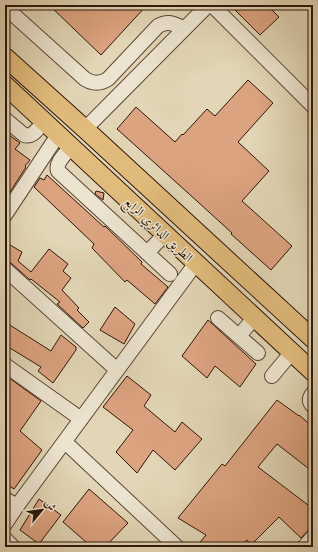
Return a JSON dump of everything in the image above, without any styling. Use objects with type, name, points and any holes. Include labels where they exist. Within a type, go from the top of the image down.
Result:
[{"type":"main road","name":"الطريق الدائري الرابع","points":[[5,57],[313,340]]},
{"type":"main road","name":"الطريق الدائري الرابع","points":[[5,85],[313,372]]},
{"type":"main road","points":[[127,198],[141,181]]},
{"type":"street","points":[[85,129],[208,5]]},
{"type":"street","points":[[212,5],[313,106]]},
{"type":"street","points":[[5,7],[85,80],[94,83],[104,82],[108,79],[158,26],[170,22],[184,28]]},
{"type":"street","points":[[5,119],[27,136],[33,135],[44,122]]},
{"type":"street","points":[[5,215],[65,141]]},
{"type":"street","points":[[65,141],[56,168],[58,172],[170,274]]},
{"type":"street","points":[[147,253],[165,234]]},
{"type":"street","points":[[5,524],[11,502],[65,442],[196,263]]},
{"type":"street","points":[[5,269],[117,370]]},
{"type":"street","points":[[218,318],[258,353]]},
{"type":"street","points":[[239,336],[254,318]]},
{"type":"street","points":[[272,376],[292,352]]},
{"type":"street","points":[[5,365],[81,419]]},
{"type":"street","points":[[313,394],[310,401],[313,406]]},
{"type":"street","points":[[65,442],[177,547]]},
{"type":"street","points":[[304,547],[313,537]]},
{"type":"street","points":[[5,539],[13,547]]},
{"type":"building","points":[[49,5],[147,5],[101,55]]},
{"type":"building","points":[[240,5],[267,5],[279,17],[260,35],[235,10]]},
{"type":"building","points":[[248,80],[273,103],[238,142],[269,171],[242,201],[292,246],[271,270],[117,129],[136,107],[175,142],[207,109],[215,116]]},
{"type":"building","points":[[5,132],[20,143],[15,149],[30,160],[5,200]]},
{"type":"building","points":[[47,175],[104,227],[105,226],[142,262],[141,264],[168,287],[155,304],[127,280],[125,282],[92,248],[94,244],[34,187],[40,178],[44,180]]},
{"type":"building","points":[[96,191],[104,193],[103,200],[95,194]]},
{"type":"building","points":[[5,242],[22,252],[18,261],[31,272],[49,249],[68,264],[63,271],[71,278],[62,290],[79,308],[77,310],[89,322],[83,328],[57,304],[60,302],[31,279],[30,280],[11,263],[5,261]]},
{"type":"building","points":[[115,307],[135,324],[124,344],[100,330]]},
{"type":"building","points":[[208,320],[256,364],[240,387],[215,366],[207,378],[182,356]]},
{"type":"building","points":[[5,322],[51,351],[61,335],[76,347],[76,350],[53,383],[38,371],[41,367],[5,345]]},
{"type":"building","points":[[5,375],[41,401],[20,431],[42,450],[14,489],[5,483]]},
{"type":"building","points":[[127,376],[151,395],[144,406],[175,432],[182,422],[202,439],[175,470],[153,450],[137,473],[116,452],[133,430],[103,407]]},
{"type":"building","points":[[277,400],[299,415],[313,427],[313,472],[277,444],[258,467],[308,505],[313,499],[313,525],[301,538],[279,517],[251,545],[247,540],[239,547],[196,547],[206,535],[178,518],[222,464],[225,466]]},
{"type":"building","points":[[89,489],[128,523],[105,547],[83,547],[86,542],[63,522]]},
{"type":"building","points":[[39,499],[61,515],[39,544],[20,530]]}]
